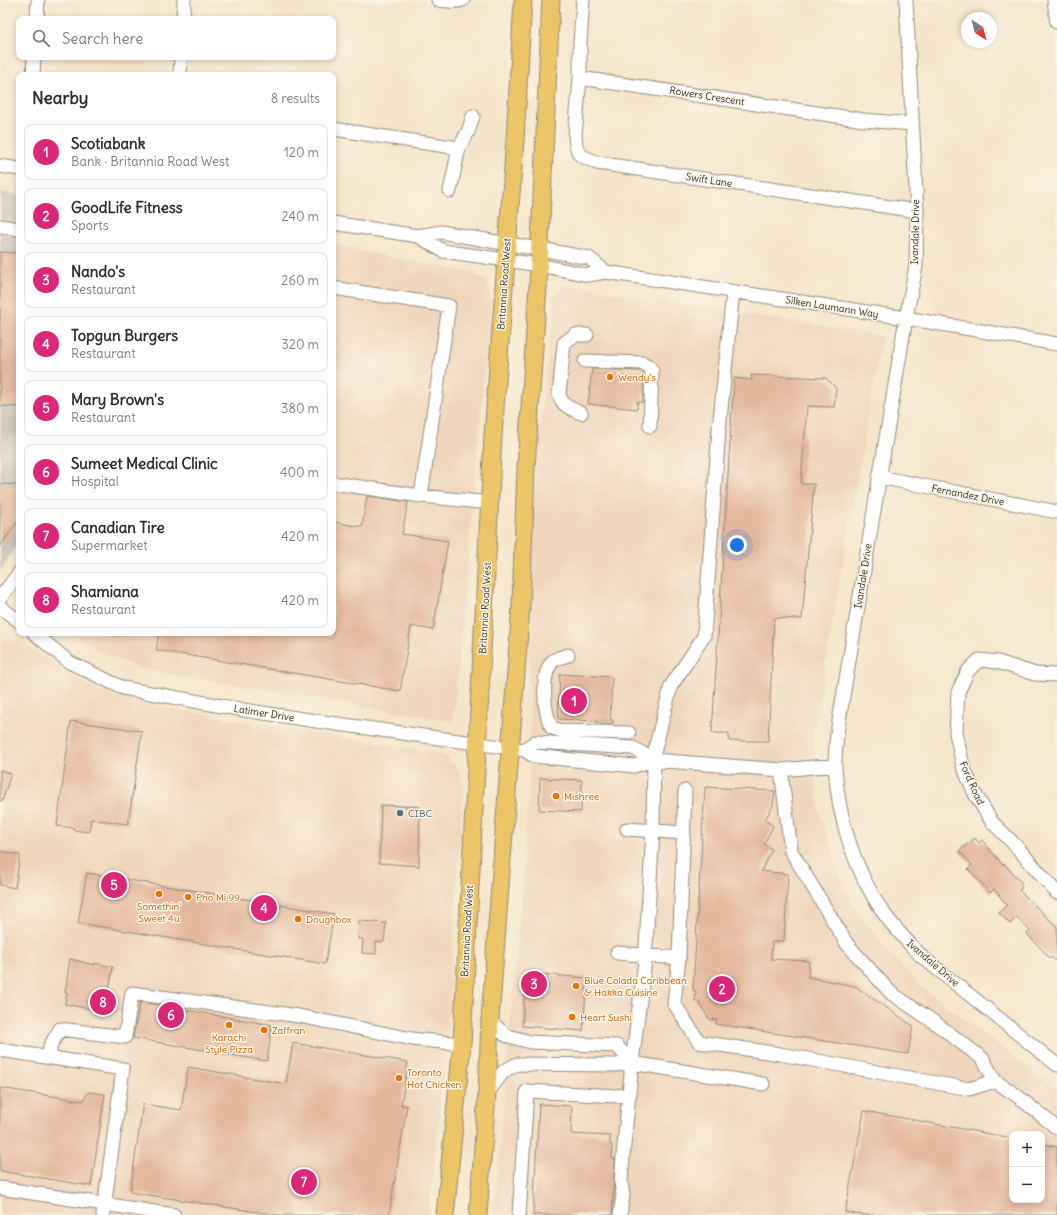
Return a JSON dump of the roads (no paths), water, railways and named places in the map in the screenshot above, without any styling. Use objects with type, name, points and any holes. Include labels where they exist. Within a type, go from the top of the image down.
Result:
[{"type":"main road","name":"Britannia Road West","points":[[445,1215],[462,1044],[493,436],[516,132],[523,0]]},
{"type":"main road","points":[[478,1215],[487,1093],[490,1020],[517,749],[526,468],[540,249],[551,0]]},
{"type":"street","points":[[37,16],[38,0]]},
{"type":"street","points":[[182,16],[184,0]]},
{"type":"street","points":[[438,0],[458,2],[463,0]]},
{"type":"street","points":[[580,78],[580,43],[583,0]]},
{"type":"street","name":"Ivandale Drive","points":[[906,0],[916,211],[916,266],[879,477],[837,733],[835,765],[841,811],[853,855],[861,874],[885,915],[903,937],[921,956],[1057,1065]]},
{"type":"street","points":[[1054,0],[1057,22]]},
{"type":"street","points":[[33,72],[34,60]]},
{"type":"street","points":[[180,72],[181,60]]},
{"type":"street","name":"Rowers Crescent","points":[[580,78],[864,120],[912,124]]},
{"type":"street","name":"Swift Lane","points":[[580,78],[576,145],[579,154],[596,163],[916,211]]},
{"type":"street","points":[[450,191],[459,148],[468,132],[473,116]]},
{"type":"street","points":[[336,129],[459,148]]},
{"type":"street","points":[[0,166],[16,169]]},
{"type":"street","points":[[336,223],[418,236],[441,232],[540,249],[589,258],[606,272]]},
{"type":"street","points":[[0,226],[16,229]]},
{"type":"street","name":"Silken Laumann Way","points":[[418,236],[443,251],[588,274],[606,272],[906,318],[1057,344]]},
{"type":"street","points":[[336,288],[449,306],[421,496]]},
{"type":"street","points":[[620,1215],[623,1195],[623,1156],[632,1063],[646,956],[653,831],[654,753],[671,686],[704,636],[719,429],[733,292]]},
{"type":"street","points":[[581,413],[567,407],[562,403],[559,395],[564,344],[575,335],[587,335]]},
{"type":"street","points":[[585,361],[642,363],[649,366],[652,371],[650,426]]},
{"type":"street","name":"Fernandez Drive","points":[[879,477],[1057,512]]},
{"type":"street","points":[[336,483],[421,496],[490,503]]},
{"type":"street","points":[[0,598],[16,577]]},
{"type":"street","points":[[0,608],[16,619]]},
{"type":"street","name":"Latimer Drive","points":[[38,636],[69,662],[123,688],[258,712],[517,749]]},
{"type":"street","points":[[568,655],[554,660],[546,671],[545,709],[548,721],[552,728],[563,731],[622,731]]},
{"type":"street","name":"Ford Road","points":[[1057,675],[1035,674],[998,662],[980,660],[968,672],[958,692],[956,733],[963,766],[975,794],[992,822],[1016,846],[1057,893]]},
{"type":"street","points":[[579,731],[597,725]]},
{"type":"street","points":[[517,749],[535,742],[632,748],[654,760],[781,770],[835,765]]},
{"type":"street","points":[[781,770],[791,851],[848,944],[891,992],[983,1059],[995,1081],[1016,1095],[1057,1128]]},
{"type":"street","points":[[685,791],[679,958],[674,1003],[699,1042],[780,1054],[969,1089],[995,1081]]},
{"type":"street","points":[[627,829],[684,833]]},
{"type":"street","points":[[617,953],[679,958]]},
{"type":"street","points":[[50,1058],[50,1046],[60,1029],[125,1037],[132,993],[299,1016],[412,1039],[462,1044]]},
{"type":"street","points":[[490,1020],[505,1035],[530,1042],[617,1046],[632,1063]]},
{"type":"street","points":[[0,1050],[123,1069],[103,1210]]},
{"type":"street","points":[[487,1093],[504,1071],[517,1064],[615,1065],[632,1063],[763,1084]]},
{"type":"street","points":[[519,1215],[527,1091],[617,1096],[630,1094]]},
{"type":"street","points":[[0,1188],[103,1210],[174,1215]]},
{"type":"tunnel","points":[[597,725],[613,726]]},
{"type":"place","name":"Wendy's","points":[[610,377]]},
{"type":"place","name":"Scotiabank","points":[[574,701]]},
{"type":"place","name":"Mishree","points":[[556,796]]},
{"type":"place","name":"CIBC","points":[[400,813]]},
{"type":"place","name":"Mary Brown's","points":[[114,885]]},
{"type":"place","name":"Somethin' Sweet 4u","points":[[159,894]]},
{"type":"place","name":"Pho Mi 99","points":[[188,897]]},
{"type":"place","name":"Topgun Burgers","points":[[264,908]]},
{"type":"place","name":"Doughbox","points":[[298,919]]},
{"type":"place","name":"Nando's","points":[[534,984]]},
{"type":"place","name":"Blue Colada Caribbean & Hakka Cuisine","points":[[576,986]]},
{"type":"place","name":"GoodLife Fitness","points":[[722,989]]},
{"type":"place","name":"Shamiana","points":[[103,1002]]},
{"type":"place","name":"Sumeet Medical Clinic","points":[[171,1015]]},
{"type":"place","name":"Heart Sushi","points":[[572,1017]]},
{"type":"place","name":"Karachi Style Pizza","points":[[229,1025]]},
{"type":"place","name":"Zaffran","points":[[264,1030]]},
{"type":"place","name":"Toronto Hot Chicken","points":[[399,1078]]},
{"type":"place","name":"Canadian Tire","points":[[304,1182]]}]
